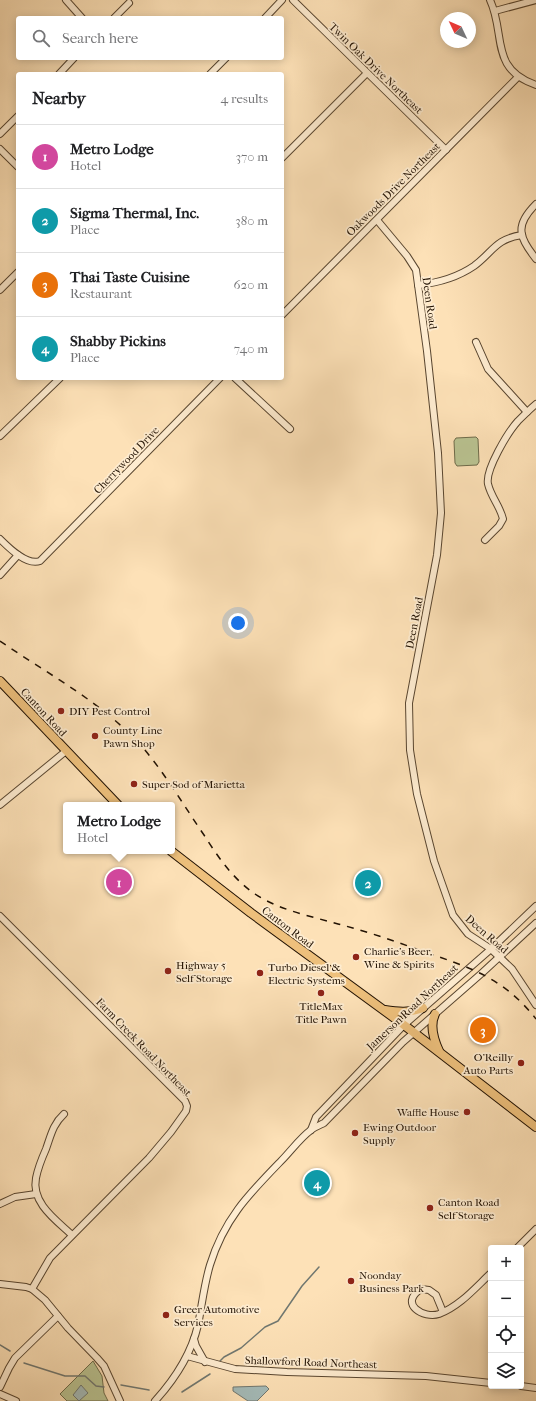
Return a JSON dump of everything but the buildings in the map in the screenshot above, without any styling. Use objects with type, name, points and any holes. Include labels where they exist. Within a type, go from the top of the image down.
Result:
[{"type":"main road","name":"Canton Road","points":[[2,684],[115,802]]},
{"type":"main road","name":"Canton Road","points":[[175,854],[268,926],[404,1025],[536,1127]]},
{"type":"main road","points":[[381,1009],[402,1012],[423,1008]]},
{"type":"main road","points":[[435,1014],[433,1017],[432,1028],[434,1040],[441,1054]]},
{"type":"street","points":[[66,0],[80,16]]},
{"type":"street","points":[[267,16],[282,0]]},
{"type":"street","name":"Twin Oak Drive Northeast","points":[[293,0],[446,150]]},
{"type":"street","points":[[490,0],[495,11],[500,46],[506,62],[518,76],[536,85]]},
{"type":"street","points":[[495,11],[536,0]]},
{"type":"street","points":[[116,16],[129,3]]},
{"type":"street","points":[[61,72],[72,60]]},
{"type":"street","points":[[212,72],[224,60]]},
{"type":"street","points":[[284,156],[367,73]]},
{"type":"street","name":"Oakwoods Drive Northeast","points":[[284,313],[518,76]]},
{"type":"street","points":[[0,134],[16,118]]},
{"type":"street","points":[[0,149],[16,165]]},
{"type":"street","points":[[536,204],[526,217],[522,226],[522,235],[536,259]]},
{"type":"street","name":"Deen Road","points":[[377,220],[414,267],[418,285],[438,453],[441,513],[437,555],[409,703],[410,750],[417,794],[434,861],[453,915],[468,934],[491,949],[512,969],[536,1005]]},
{"type":"street","points":[[418,285],[430,284],[460,274],[474,266],[502,240],[510,236],[522,235]]},
{"type":"street","points":[[0,290],[16,274]]},
{"type":"street","points":[[476,342],[488,369],[527,412]]},
{"type":"street","points":[[0,436],[58,380]]},
{"type":"street","name":"Cherrywood Drive","points":[[18,555],[37,563],[46,556],[218,380]]},
{"type":"street","points":[[237,380],[290,430]]},
{"type":"street","points":[[485,540],[499,526],[503,519],[501,510],[488,485],[490,469],[508,435],[518,421],[536,404]]},
{"type":"street","points":[[0,539],[18,555],[0,575]]},
{"type":"street","points":[[0,805],[66,751]]},
{"type":"street","name":"Jamerson Road Northeast","points":[[311,1130],[316,1116],[404,1025],[491,949],[536,906]]},
{"type":"street","name":"Farm Creek Road Northeast","points":[[0,916],[185,1101],[187,1106],[186,1111],[172,1132],[156,1150],[50,1258],[32,1289]]},
{"type":"street","name":"Jamerson Road Northeast","points":[[187,1356],[194,1338],[210,1266],[222,1233],[246,1198],[311,1130],[324,1123],[413,1033],[536,922]]},
{"type":"street","points":[[64,1114],[57,1120],[36,1177],[36,1194],[43,1207],[72,1236]]},
{"type":"street","points":[[0,1204],[15,1197],[36,1194]]},
{"type":"street","points":[[520,1245],[536,1228]]},
{"type":"street","points":[[443,1312],[436,1296],[429,1290],[421,1289],[412,1297],[411,1301],[413,1306],[420,1311],[427,1315],[438,1314],[443,1312],[460,1302],[488,1276]]},
{"type":"street","points":[[0,1284],[18,1285],[32,1289],[45,1300],[68,1328],[101,1362],[120,1401]]},
{"type":"street","points":[[0,1387],[15,1358],[58,1316]]},
{"type":"street","points":[[194,1338],[196,1346],[205,1362]]},
{"type":"street","points":[[155,1401],[175,1377],[187,1356]]},
{"type":"street","name":"Shallowford Road Northeast","points":[[187,1356],[234,1369],[420,1376],[488,1383]]},
{"type":"street","points":[[524,1386],[536,1388]]},
{"type":"street","points":[[0,1394],[16,1401]]},
{"type":"green space","points":[[476,437],[478,439],[479,462],[477,465],[457,466],[455,463],[454,441],[456,438]]},
{"type":"green space","points":[[93,1361],[102,1376],[104,1393],[108,1401],[67,1401],[60,1394]]},
{"type":"water","points":[[81,1385],[88,1393],[79,1401],[73,1395]]},
{"type":"water","points":[[266,1386],[269,1389],[257,1401],[248,1401],[233,1391],[233,1387]]},
{"type":"waterway","points":[[220,1361],[224,1357],[241,1348],[265,1327],[278,1321],[302,1286],[319,1267]]},
{"type":"waterway","points":[[0,1345],[10,1351]]},
{"type":"waterway","points":[[24,1363],[65,1376],[85,1376],[96,1386],[104,1387]]},
{"type":"waterway","points":[[182,1392],[210,1374]]},
{"type":"waterway","points":[[121,1385],[149,1390]]},
{"type":"railway","points":[[0,641],[75,690],[112,718],[128,733],[144,749],[160,769],[226,867],[240,882],[255,894],[264,900],[284,908],[378,936],[469,968],[510,992],[536,1019]]},
{"type":"place","name":"DIY Pest Control","points":[[61,711]]},
{"type":"place","name":"County Line Pawn Shop","points":[[95,736]]},
{"type":"place","name":"Super Sod of Marietta","points":[[134,784]]},
{"type":"place","name":"Metro Lodge","points":[[119,882]]},
{"type":"place","name":"Sigma Thermal, Inc.","points":[[368,883]]},
{"type":"place","name":"Charlie's Beer, Wine & Spirits","points":[[356,957]]},
{"type":"place","name":"Highway 5 Self Storage","points":[[168,971]]},
{"type":"place","name":"Turbo Diesel & Electric Systems","points":[[260,973]]},
{"type":"place","name":"TitleMax Title Pawn","points":[[321,993]]},
{"type":"place","name":"Thai Taste Cuisine","points":[[483,1030]]},
{"type":"place","name":"O'Reilly Auto Parts","points":[[521,1063]]},
{"type":"place","name":"Waffle House","points":[[467,1112]]},
{"type":"place","name":"Ewing Outdoor Supply","points":[[355,1133]]},
{"type":"place","name":"Shabby Pickins","points":[[317,1183]]},
{"type":"place","name":"Canton Road Self Storage","points":[[430,1208]]},
{"type":"place","name":"Noonday Business Park","points":[[351,1281]]},
{"type":"place","name":"Greer Automotive Services","points":[[166,1315]]}]
